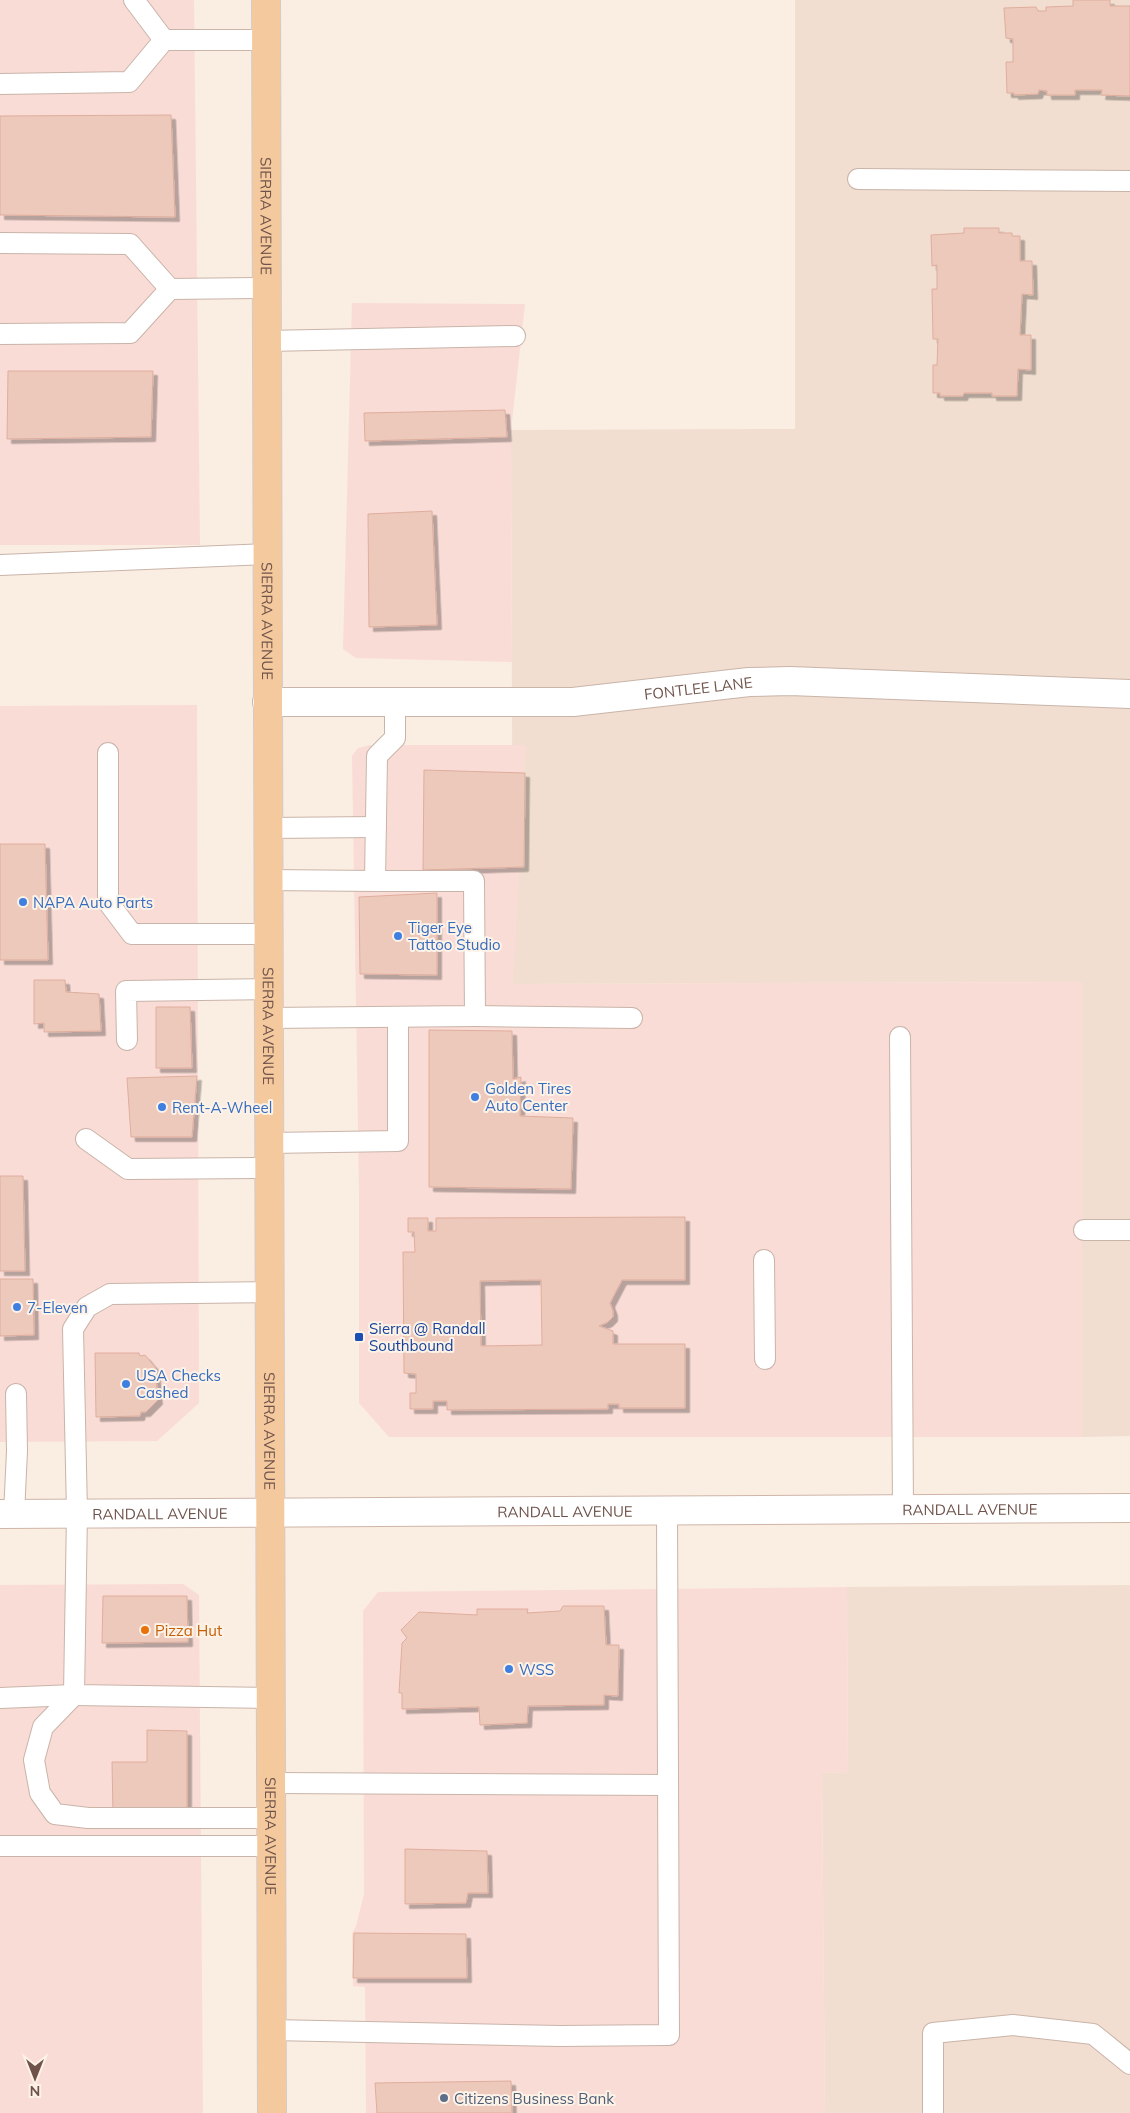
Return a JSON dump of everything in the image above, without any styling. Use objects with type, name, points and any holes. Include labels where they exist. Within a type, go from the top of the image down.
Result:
[{"type":"main road","name":"SIERRA AVENUE","points":[[266,0],[272,2113]]},
{"type":"street","name":"FONTLEE LANE","points":[[268,702],[573,702],[749,682],[790,681],[1130,694]]},
{"type":"street","name":"RANDALL AVENUE","points":[[7,1514],[1130,1508]]},
{"type":"lane","points":[[134,0],[164,40]]},
{"type":"lane","points":[[164,40],[266,40]]},
{"type":"lane","points":[[0,84],[129,82],[164,40]]},
{"type":"lane","points":[[858,179],[1130,181]]},
{"type":"lane","points":[[0,243],[130,244],[170,289]]},
{"type":"lane","points":[[0,334],[130,333],[170,289],[266,288]]},
{"type":"lane","points":[[266,341],[515,336]]},
{"type":"lane","points":[[0,565],[267,554]]},
{"type":"lane","points":[[375,881],[377,756],[395,738],[395,702]]},
{"type":"lane","points":[[108,753],[108,902],[132,934],[268,934]]},
{"type":"lane","points":[[268,828],[376,827]]},
{"type":"lane","points":[[268,880],[474,882],[475,1016]]},
{"type":"lane","points":[[127,1040],[126,991],[268,989]]},
{"type":"lane","points":[[268,1018],[475,1016],[632,1018]]},
{"type":"lane","points":[[86,1139],[128,1169],[398,1141],[398,1018]]},
{"type":"lane","points":[[900,1037],[903,1509]]},
{"type":"lane","points":[[1084,1230],[1130,1230]]},
{"type":"lane","points":[[764,1260],[765,1359]]},
{"type":"lane","points":[[269,1292],[110,1294],[87,1307],[73,1330],[77,1513],[74,1695],[43,1727],[34,1760],[40,1794],[55,1814],[88,1818],[271,1818]]},
{"type":"lane","points":[[7,1514],[17,1451],[16,1394]]},
{"type":"lane","points":[[272,2030],[560,2036],[669,2035],[667,1511]]},
{"type":"lane","points":[[0,1698],[74,1695],[271,1698]]},
{"type":"lane","points":[[271,1783],[668,1785]]},
{"type":"lane","points":[[0,1846],[272,1846]]},
{"type":"lane","points":[[933,2113],[933,2033],[1013,2026],[1093,2034],[1130,2064]]},
{"type":"shaded area","points":[[0,0],[194,0],[200,545],[0,545]]},
{"type":"shaded area","points":[[795,0],[1130,0],[1130,1436],[1082,1437],[1082,982],[513,984],[511,430],[795,429]]},
{"type":"shaded area","points":[[352,303],[525,304],[511,430],[512,662],[356,658],[343,649]]},
{"type":"shaded area","points":[[197,705],[199,1403],[157,1441],[0,1442],[0,706]]},
{"type":"shaded area","points":[[370,745],[526,745],[513,984],[1082,982],[1082,1437],[389,1437],[359,1403],[359,1190],[352,756],[358,748]]},
{"type":"shaded area","points":[[183,1584],[199,1595],[203,2113],[0,2113],[0,1585]]},
{"type":"shaded area","points":[[1130,1585],[1130,2113],[825,2113],[822,1773],[848,1772],[847,1587]]},
{"type":"shaded area","points":[[847,1587],[848,1772],[822,1773],[825,2113],[366,2113],[365,1987],[353,1986],[352,1933],[356,1926],[364,1894],[363,1611],[378,1592]]},
{"type":"building","points":[[1073,0],[1110,0],[1110,6],[1130,6],[1130,96],[1101,95],[1102,90],[1075,90],[1075,95],[1047,95],[1047,91],[1039,90],[1038,94],[1014,95],[1014,93],[1007,93],[1006,62],[1013,62],[1013,39],[1006,38],[1004,8],[1036,7],[1038,11],[1046,11],[1046,7],[1073,6]]},
{"type":"building","points":[[171,115],[175,217],[0,215],[0,116]]},
{"type":"building","points":[[964,228],[999,228],[999,233],[1012,233],[1012,236],[1020,236],[1020,261],[1032,261],[1033,295],[1022,294],[1020,335],[1031,335],[1031,370],[1018,369],[1017,396],[992,396],[992,393],[964,393],[963,396],[940,396],[940,393],[933,393],[933,365],[937,365],[938,339],[933,339],[932,289],[937,289],[937,265],[932,266],[931,235],[964,233]]},
{"type":"building","points":[[8,371],[153,371],[151,437],[7,439]]},
{"type":"building","points":[[505,410],[507,437],[365,441],[364,413]]},
{"type":"building","points":[[432,511],[437,625],[369,627],[368,514]]},
{"type":"building","points":[[424,770],[525,773],[524,867],[423,870]]},
{"type":"building","name":"NAPA Auto Parts","points":[[0,844],[45,844],[48,960],[0,960]]},
{"type":"building","name":"Tiger Eye Tattoo Studio","points":[[437,893],[437,975],[360,974],[359,897]]},
{"type":"building","points":[[34,980],[65,980],[66,992],[99,994],[101,1031],[44,1032],[44,1023],[34,1024]]},
{"type":"building","points":[[156,1007],[190,1007],[192,1068],[156,1068]]},
{"type":"building","name":"Golden Tires Auto Center","points":[[429,1030],[512,1031],[513,1079],[521,1077],[520,1116],[573,1118],[571,1189],[429,1187]]},
{"type":"building","name":"Rent-A-Wheel","points":[[197,1076],[192,1137],[131,1137],[127,1078]]},
{"type":"building","points":[[0,1176],[23,1176],[25,1271],[0,1271]]},
{"type":"building","points":[[685,1217],[685,1280],[622,1280],[610,1303],[613,1317],[608,1322],[599,1326],[613,1331],[613,1344],[685,1344],[685,1408],[619,1408],[619,1404],[608,1404],[608,1409],[447,1410],[447,1401],[433,1401],[433,1409],[410,1409],[410,1393],[416,1393],[416,1374],[404,1373],[403,1252],[415,1252],[414,1232],[408,1232],[408,1218],[428,1218],[428,1231],[436,1231],[436,1218]],"holes":[[[541,1280],[542,1345],[481,1346],[480,1281]]]},
{"type":"building","name":"7-Eleven","points":[[0,1279],[33,1279],[34,1335],[0,1336]]},
{"type":"building","name":"USA Checks Cashed","points":[[95,1353],[139,1353],[140,1356],[145,1355],[155,1367],[158,1400],[146,1412],[141,1412],[140,1416],[96,1417]]},
{"type":"building","name":"Pizza Hut","points":[[103,1596],[187,1596],[188,1642],[102,1643]]},
{"type":"building","name":"WSS","points":[[563,1606],[604,1606],[606,1645],[619,1645],[618,1696],[604,1695],[604,1705],[528,1706],[527,1723],[480,1725],[479,1707],[402,1709],[402,1693],[399,1693],[402,1643],[407,1638],[401,1630],[419,1612],[477,1615],[477,1609],[528,1609],[527,1613],[560,1611]]},
{"type":"building","points":[[147,1730],[187,1731],[187,1815],[113,1814],[112,1762],[147,1762]]},
{"type":"building","points":[[405,1849],[487,1851],[488,1893],[468,1893],[466,1903],[405,1904]]},
{"type":"building","points":[[354,1933],[466,1934],[467,1978],[353,1978]]},
{"type":"building","name":"Citizens Business Bank","points":[[511,2081],[512,2113],[377,2113],[375,2083]]},
{"type":"place","name":"NAPA Auto Parts","points":[[23,902]]},
{"type":"place","name":"Tiger Eye Tattoo Studio","points":[[398,936]]},
{"type":"place","name":"Golden Tires Auto Center","points":[[475,1097]]},
{"type":"place","name":"Rent-A-Wheel","points":[[162,1107]]},
{"type":"place","name":"7-Eleven","points":[[17,1307]]},
{"type":"place","name":"Sierra @ Randall Southbound","points":[[359,1337]]},
{"type":"place","name":"USA Checks Cashed","points":[[126,1384]]},
{"type":"place","name":"Pizza Hut","points":[[145,1630]]},
{"type":"place","name":"WSS","points":[[509,1669]]},
{"type":"place","name":"Citizens Business Bank","points":[[444,2098]]}]
